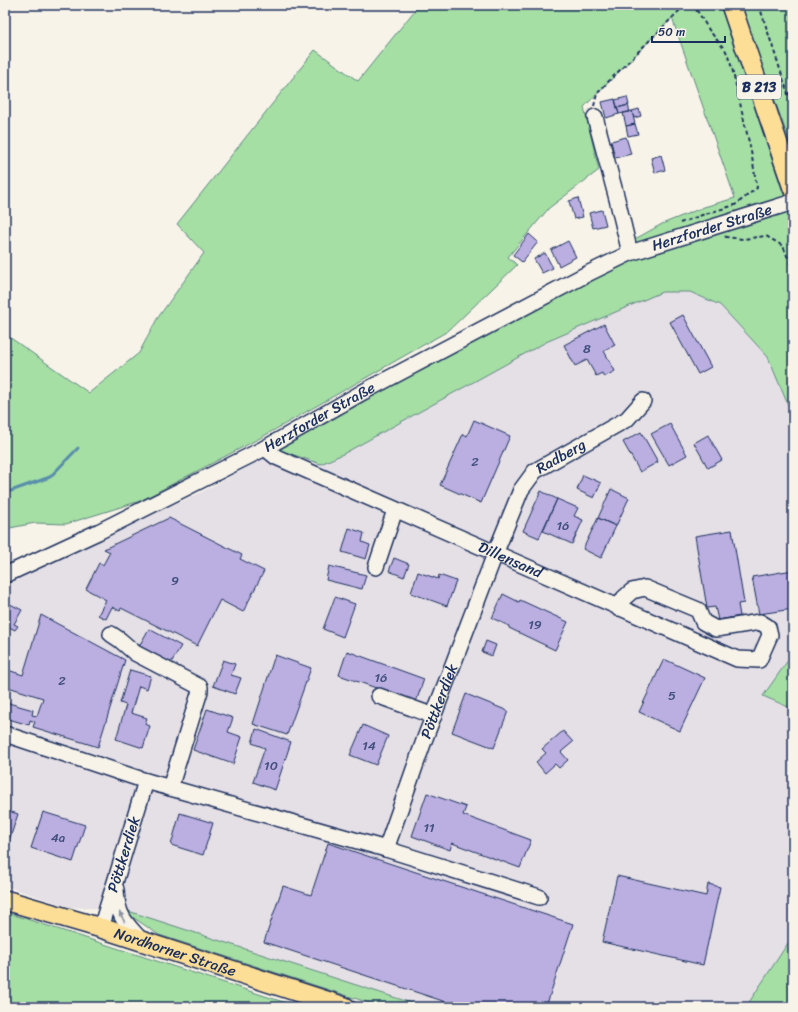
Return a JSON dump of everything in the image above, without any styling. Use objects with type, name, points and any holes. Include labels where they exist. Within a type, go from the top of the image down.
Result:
[{"type":"main road","name":"B 213","points":[[731,5],[793,188]]},
{"type":"main road","name":"Nordhorner Straße","points":[[5,900],[101,928],[143,943],[345,1007]]},
{"type":"street","name":"Herzforder Straße","points":[[595,117],[630,253]]},
{"type":"street","name":"Herzforder Straße","points":[[5,575],[98,532],[265,448],[363,392],[585,274],[630,253],[793,202]]},
{"type":"street","name":"Radberg","points":[[495,554],[521,490],[535,471],[627,419],[643,401]]},
{"type":"street","name":"Dillensand","points":[[265,448],[276,457],[618,608],[737,659],[759,660],[770,636],[768,627],[760,622],[716,629],[703,622],[698,610],[645,588],[632,591],[624,598],[618,608]]},
{"type":"street","points":[[376,567],[395,510]]},
{"type":"street","name":"Pöttkerdiek","points":[[386,849],[495,554]]},
{"type":"street","points":[[111,634],[135,653],[200,687],[170,788]]},
{"type":"street","points":[[379,696],[434,716]]},
{"type":"street","points":[[5,734],[146,781],[386,849],[539,897]]},
{"type":"street","name":"Pöttkerdiek","points":[[101,928],[116,885],[146,781]]},
{"type":"street","points":[[116,885],[116,903],[121,916],[127,926],[143,943]]},
{"type":"path","points":[[595,117],[594,104],[597,94],[605,84],[685,5]]},
{"type":"path","points":[[675,225],[734,205],[757,188],[751,151],[732,68],[726,51],[709,30],[698,12],[690,5]]},
{"type":"path","points":[[759,5],[793,109]]},
{"type":"path","points":[[717,225],[726,237],[743,240],[766,236],[783,246],[793,270]]},
{"type":"shaded area","points":[[661,292],[690,292],[720,305],[768,357],[793,417],[793,653],[763,696],[793,709],[793,935],[746,1007],[425,1007],[125,910],[70,907],[5,886],[5,582],[200,493],[279,450],[321,464],[343,454],[546,342]]},
{"type":"green space","points":[[419,5],[720,5],[793,222],[793,417],[768,357],[720,305],[690,292],[662,292],[546,342],[343,454],[321,464],[279,450],[586,275],[630,254],[628,243],[662,224],[704,207],[735,198],[672,18],[584,107],[599,170],[549,208],[508,257],[517,265],[448,331],[262,437],[140,501],[66,524],[35,523],[5,529],[5,334],[89,393],[139,353],[157,319],[204,253],[177,224],[315,50],[358,81]]},
{"type":"green space","points":[[740,5],[793,5],[793,151]]},
{"type":"green space","points":[[793,653],[793,709],[763,696]]},
{"type":"green space","points":[[125,910],[424,1007],[382,1007],[159,935],[131,916],[121,912]]},
{"type":"green space","points":[[5,912],[299,1007],[5,1007]]},
{"type":"green space","points":[[793,935],[793,1007],[746,1007],[790,940]]},
{"type":"building","points":[[627,97],[629,105],[617,108],[615,100]]},
{"type":"building","points":[[615,99],[619,114],[606,118],[602,102]]},
{"type":"building","points":[[628,105],[630,112],[619,114],[617,108]]},
{"type":"building","points":[[639,109],[641,116],[634,118],[632,111]]},
{"type":"building","points":[[632,111],[635,124],[626,126],[623,113]]},
{"type":"building","points":[[635,124],[638,134],[628,136],[626,126]]},
{"type":"building","points":[[626,137],[631,154],[615,158],[611,141]]},
{"type":"building","points":[[661,155],[665,170],[655,173],[651,158]]},
{"type":"building","points":[[578,198],[583,217],[574,219],[569,201]]},
{"type":"building","points":[[602,210],[606,225],[593,228],[589,213]]},
{"type":"building","points":[[529,234],[538,242],[522,262],[513,255]]},
{"type":"building","points":[[568,241],[576,257],[559,266],[551,250]]},
{"type":"building","points":[[545,253],[553,268],[542,273],[534,259]]},
{"type":"building","points":[[683,315],[711,367],[698,374],[670,322]]},
{"type":"building","points":[[604,324],[615,345],[604,351],[615,371],[604,377],[602,373],[596,376],[587,360],[575,366],[564,345]]},
{"type":"building","points":[[474,420],[510,436],[481,503],[440,485],[463,434],[467,436]]},
{"type":"building","points":[[670,424],[687,455],[669,465],[651,434]]},
{"type":"building","points":[[641,432],[658,462],[640,472],[623,442]]},
{"type":"building","points":[[708,435],[722,460],[708,468],[694,443]]},
{"type":"building","points":[[583,475],[601,483],[594,498],[577,490]]},
{"type":"building","points":[[611,489],[629,498],[616,526],[598,518]]},
{"type":"building","points":[[541,491],[557,499],[539,538],[523,531]]},
{"type":"building","points":[[557,499],[578,508],[574,516],[583,520],[572,544],[543,531]]},
{"type":"building","points":[[169,518],[242,555],[240,559],[264,571],[243,612],[220,600],[197,646],[121,608],[120,611],[112,607],[106,619],[98,615],[106,600],[86,589],[99,563],[103,565],[110,552],[104,549]]},
{"type":"building","points":[[598,518],[616,526],[601,558],[583,549]]},
{"type":"building","points":[[349,528],[364,533],[362,542],[370,545],[366,559],[342,552]]},
{"type":"building","points":[[732,530],[744,603],[738,604],[740,616],[718,620],[715,607],[707,608],[695,536]]},
{"type":"building","points":[[394,558],[409,564],[404,577],[389,571]]},
{"type":"building","points":[[329,566],[366,575],[362,589],[326,580]]},
{"type":"building","points":[[793,570],[793,609],[759,614],[752,577]]},
{"type":"building","points":[[418,572],[438,579],[439,575],[456,581],[447,606],[411,593]]},
{"type":"building","points":[[503,594],[519,602],[520,600],[568,622],[555,650],[509,628],[509,626],[492,618]]},
{"type":"building","points":[[335,597],[355,604],[343,637],[323,629]]},
{"type":"building","points":[[10,604],[22,610],[14,624],[18,626],[15,630],[9,627],[5,635],[5,612]]},
{"type":"building","points":[[41,615],[125,660],[98,747],[33,727],[35,722],[30,720],[29,725],[5,718],[5,702],[33,710],[32,715],[37,716],[43,698],[5,686],[5,669],[23,675]]},
{"type":"building","points":[[149,629],[181,646],[171,663],[139,646]]},
{"type":"building","points":[[486,641],[496,645],[492,656],[482,652]]},
{"type":"building","points":[[347,651],[424,679],[416,702],[339,675]]},
{"type":"building","points":[[275,655],[311,668],[287,735],[253,724]]},
{"type":"building","points":[[664,659],[705,678],[680,731],[639,712]]},
{"type":"building","points":[[223,660],[235,664],[231,675],[241,678],[235,694],[213,686]]},
{"type":"building","points":[[130,670],[151,676],[147,689],[139,686],[131,713],[147,718],[145,724],[150,726],[143,748],[116,739],[126,705],[120,703]]},
{"type":"building","points":[[466,694],[508,711],[494,748],[452,732]]},
{"type":"building","points":[[207,709],[233,718],[228,732],[242,737],[233,764],[193,750]]},
{"type":"building","points":[[363,725],[388,736],[376,765],[350,755]]},
{"type":"building","points":[[256,729],[291,742],[275,790],[253,782],[265,748],[252,743]]},
{"type":"building","points":[[563,731],[573,742],[561,752],[568,760],[559,768],[555,764],[545,773],[536,762],[546,753],[542,749]]},
{"type":"building","points":[[427,793],[466,807],[463,815],[531,840],[520,868],[452,843],[450,850],[412,836]]},
{"type":"building","points":[[5,810],[18,814],[5,853]]},
{"type":"building","points":[[43,812],[85,825],[73,862],[31,848]]},
{"type":"building","points":[[180,813],[213,823],[203,855],[171,845]]},
{"type":"building","points":[[328,843],[573,924],[546,1007],[461,1007],[264,942],[283,886],[311,895]]},
{"type":"building","points":[[617,876],[706,896],[708,884],[720,887],[703,965],[602,942]]},
{"type":"waterway","points":[[5,493],[50,477],[78,448]]}]
